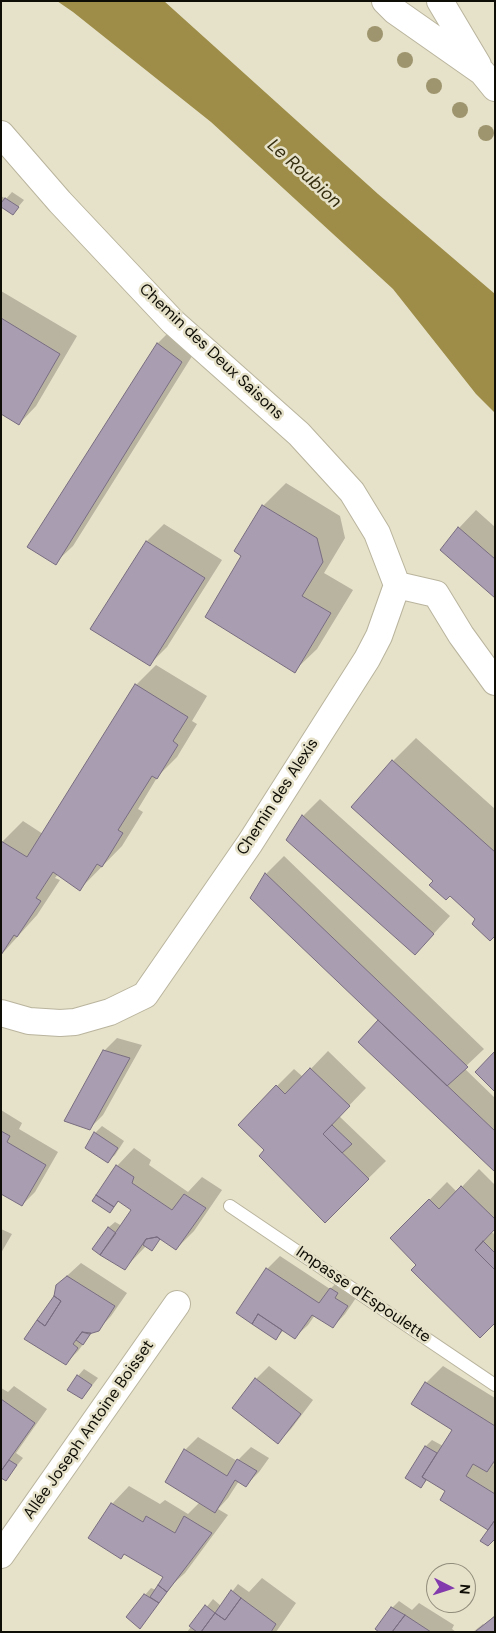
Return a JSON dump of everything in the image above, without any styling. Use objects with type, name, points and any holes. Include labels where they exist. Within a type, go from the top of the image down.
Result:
[{"type":"street","points":[[384,1],[488,80]]},
{"type":"street","points":[[440,1],[488,80]]},
{"type":"street","name":"Chemin des Deux Saisons","points":[[1,134],[60,202],[173,322],[299,434],[352,492],[377,533],[397,586]]},
{"type":"street","points":[[397,586],[436,594],[461,634],[495,682]]},
{"type":"street","name":"Chemin des Alexis","points":[[4,1020],[75,1022],[110,1012],[146,995],[250,843],[367,659],[380,636],[397,586]]},
{"type":"street","name":"Allée Joseph Antoine Boisset","points":[[1,1555],[176,1304]]},
{"type":"lane","name":"Impasse d'Espoulette","points":[[230,1206],[495,1384]]},
{"type":"water","name":"Le Roubion","points":[[57,1],[164,1],[378,194],[495,294],[495,413],[476,394],[393,289],[211,122]]},
{"type":"building","points":[[5,198],[19,207],[13,215],[1,207],[1,203]]},
{"type":"building","points":[[1,318],[60,354],[19,425],[1,414]]},
{"type":"building","points":[[157,343],[182,362],[56,565],[27,547]]},
{"type":"building","points":[[262,505],[317,538],[323,562],[302,596],[331,613],[295,673],[205,617],[241,556],[234,551]]},
{"type":"building","points":[[458,527],[495,559],[495,598],[440,550]]},
{"type":"building","points":[[146,541],[205,578],[150,666],[90,629]]},
{"type":"building","points":[[135,684],[188,717],[173,741],[178,745],[157,779],[152,776],[118,830],[123,833],[102,867],[97,864],[80,891],[53,872],[36,898],[41,901],[17,937],[14,935],[1,955],[1,841],[27,857]]},
{"type":"building","points":[[392,760],[495,852],[495,936],[490,941],[472,924],[475,919],[450,896],[446,900],[429,885],[433,881],[351,807]]},
{"type":"building","points":[[302,815],[434,934],[415,955],[286,840]]},
{"type":"building","points":[[265,873],[468,1067],[447,1086],[250,898]]},
{"type":"building","points":[[378,1020],[495,1131],[495,1172],[358,1042]]},
{"type":"building","points":[[103,1050],[130,1058],[90,1130],[64,1121]]},
{"type":"building","points":[[495,1051],[495,1092],[475,1072]]},
{"type":"building","points":[[310,1068],[350,1106],[323,1134],[369,1179],[325,1223],[259,1156],[264,1150],[238,1125],[276,1085],[285,1094]]},
{"type":"building","points":[[332,1125],[352,1144],[342,1153],[323,1134]]},
{"type":"building","points":[[1,1131],[10,1136],[7,1142],[46,1165],[22,1206],[1,1194]]},
{"type":"building","points":[[94,1132],[118,1148],[108,1163],[85,1148]]},
{"type":"building","points":[[116,1165],[134,1177],[132,1183],[172,1210],[184,1194],[206,1208],[176,1250],[157,1237],[146,1239],[125,1270],[100,1255],[131,1210],[118,1201],[114,1207],[96,1195]]},
{"type":"building","points":[[461,1186],[495,1219],[495,1229],[475,1250],[495,1270],[495,1323],[480,1338],[411,1270],[416,1265],[390,1238],[429,1199],[439,1209]]},
{"type":"building","points":[[96,1195],[114,1207],[110,1213],[92,1201]]},
{"type":"building","points":[[108,1227],[116,1233],[100,1255],[92,1249]]},
{"type":"building","points":[[157,1237],[160,1239],[152,1251],[143,1245],[146,1239]]},
{"type":"building","points":[[483,1241],[495,1253],[495,1270],[475,1250]]},
{"type":"building","points":[[266,1268],[319,1303],[330,1288],[338,1293],[335,1298],[348,1306],[333,1328],[312,1315],[295,1339],[258,1314],[252,1324],[236,1313]]},
{"type":"building","points":[[67,1276],[115,1306],[99,1331],[89,1334],[82,1332],[73,1344],[78,1348],[66,1365],[24,1339],[37,1320],[45,1326],[61,1301],[54,1296],[56,1285]]},
{"type":"building","points":[[54,1296],[61,1301],[45,1326],[37,1320]]},
{"type":"building","points":[[258,1314],[282,1330],[276,1340],[252,1324]]},
{"type":"building","points":[[82,1332],[91,1333],[83,1345],[76,1340]]},
{"type":"building","points":[[77,1375],[92,1385],[82,1399],[67,1390]]},
{"type":"building","points":[[255,1378],[301,1414],[278,1444],[232,1408]]},
{"type":"building","points":[[425,1382],[495,1426],[495,1460],[487,1472],[473,1464],[466,1476],[495,1494],[495,1520],[488,1530],[440,1500],[445,1491],[422,1477],[452,1430],[411,1404]]},
{"type":"building","points":[[1,1399],[35,1423],[1,1471]]},
{"type":"building","points":[[425,1446],[437,1453],[422,1477],[426,1480],[421,1488],[405,1478]]},
{"type":"building","points":[[184,1449],[227,1476],[237,1459],[257,1471],[246,1487],[235,1480],[215,1513],[165,1482]]},
{"type":"building","points":[[9,1460],[17,1465],[6,1481],[1,1478],[1,1471]]},
{"type":"building","points":[[111,1503],[143,1522],[146,1516],[175,1533],[184,1516],[212,1533],[167,1592],[158,1585],[163,1577],[124,1554],[121,1559],[88,1538]]},
{"type":"building","points":[[495,1520],[495,1539],[488,1546],[480,1541]]},
{"type":"building","points":[[158,1585],[167,1592],[159,1603],[150,1597]]},
{"type":"building","points":[[231,1590],[241,1598],[225,1620],[215,1613]]},
{"type":"building","points":[[144,1594],[159,1603],[140,1629],[126,1617]]},
{"type":"building","points":[[241,1598],[276,1624],[271,1632],[201,1632],[215,1613],[225,1620]]},
{"type":"building","points":[[205,1605],[215,1613],[201,1632],[197,1632],[189,1626]]},
{"type":"building","points":[[391,1607],[405,1615],[392,1632],[379,1632],[375,1629]]},
{"type":"building","points":[[405,1615],[431,1632],[392,1632]]},
{"type":"building","points":[[495,1616],[495,1632],[476,1631]]}]
